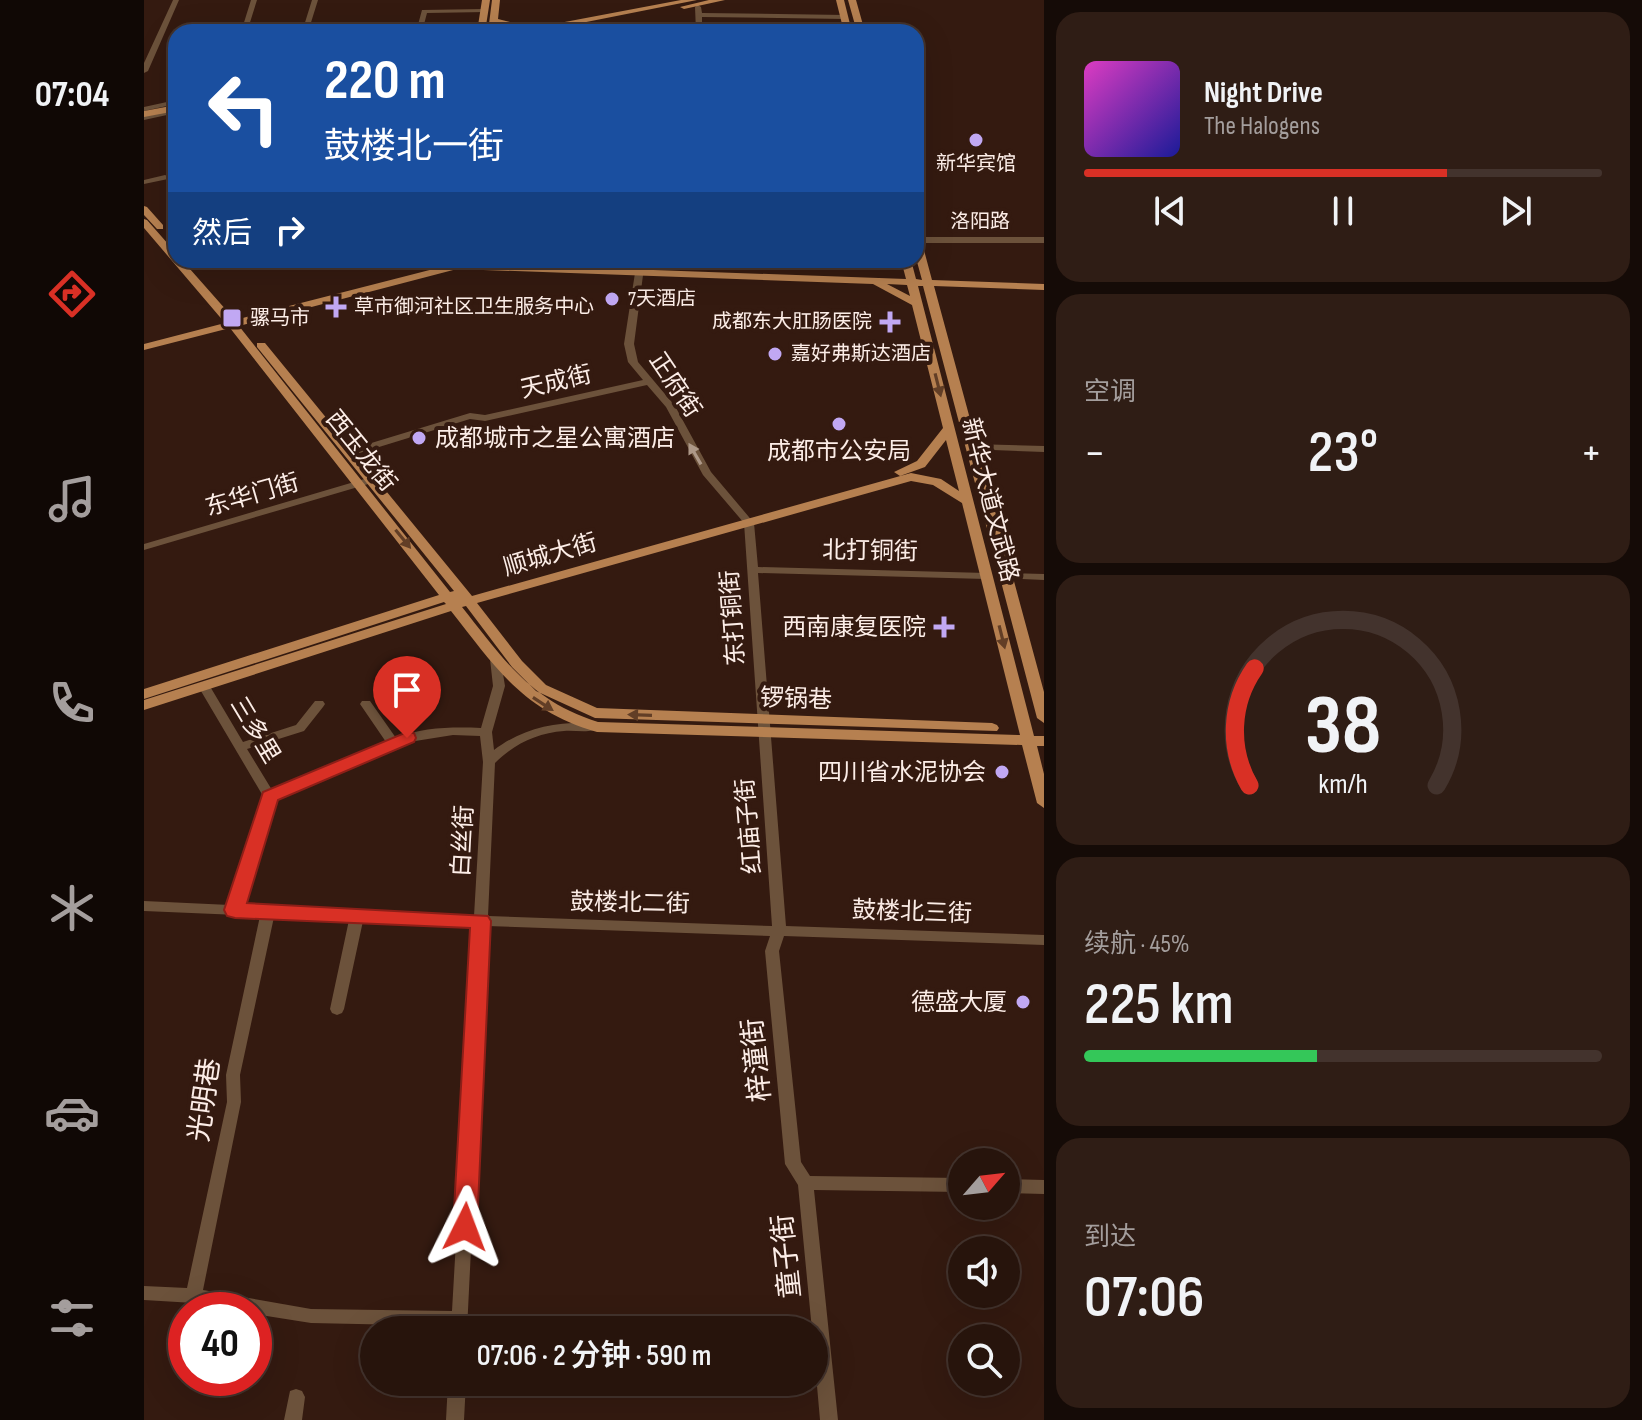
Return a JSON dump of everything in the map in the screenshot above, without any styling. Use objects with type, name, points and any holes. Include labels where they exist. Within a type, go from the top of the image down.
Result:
[{"type":"main road","points":[[482,24],[486,0]]},
{"type":"main road","points":[[493,24],[496,0]]},
{"type":"main road","points":[[626,14],[680,0]]},
{"type":"main road","points":[[626,14],[709,0]]},
{"type":"main road","points":[[571,24],[721,0]]},
{"type":"main road","points":[[840,0],[846,24]]},
{"type":"main road","points":[[852,0],[859,24]]},
{"type":"main road","points":[[493,20],[507,24]]},
{"type":"main road","points":[[144,113],[168,108]]},
{"type":"main road","points":[[144,209],[168,237]]},
{"type":"main road","points":[[144,222],[168,250]]},
{"type":"main road","points":[[184,268],[235,320]]},
{"type":"main road","points":[[194,268],[235,320]]},
{"type":"main road","points":[[144,347],[432,268]]},
{"type":"main road","points":[[671,268],[871,281],[1044,281]]},
{"type":"main road","points":[[679,268],[911,280]]},
{"type":"main road","name":"新华大道文武路","points":[[908,268],[1044,803]]},
{"type":"main road","name":"新华大道文武路","points":[[924,268],[1044,718]]},
{"type":"main road","points":[[927,280],[1044,287]]},
{"type":"main road","points":[[871,281],[917,303]]},
{"type":"main road","points":[[144,341],[235,320]]},
{"type":"main road","name":"西玉龙街","points":[[235,320],[349,453],[365,482]]},
{"type":"main road","name":"西玉龙街","points":[[235,320],[459,598]]},
{"type":"main road","name":"顺城大街","points":[[144,694],[459,598],[745,519],[917,467],[949,428]]},
{"type":"main road","name":"顺城大街","points":[[745,519],[917,476],[940,483],[968,502]]},
{"type":"main road","name":"顺城大街","points":[[144,705],[459,598]]},
{"type":"main road","name":"锣锅巷","points":[[459,598],[496,659],[526,693],[550,710],[597,727],[762,726],[1026,734]]},
{"type":"main road","name":"锣锅巷","points":[[459,598],[541,688],[567,702],[595,713],[762,726]]},
{"type":"main road","points":[[1026,734],[1044,731]]},
{"type":"main road","points":[[1026,734],[1044,741]]},
{"type":"street","points":[[144,71],[176,0]]},
{"type":"street","points":[[246,24],[254,0]]},
{"type":"street","points":[[308,24],[315,0]]},
{"type":"street","points":[[695,2],[699,24]]},
{"type":"street","points":[[421,24],[424,11],[484,11]]},
{"type":"street","points":[[698,15],[845,17]]},
{"type":"street","points":[[144,182],[165,177]]},
{"type":"street","name":"洛阳路","points":[[924,240],[1044,240]]},
{"type":"street","name":"正府街","points":[[640,268],[630,352],[633,362],[670,406],[699,462],[745,519]]},
{"type":"street","points":[[800,353],[930,354]]},
{"type":"street","name":"天成街","points":[[349,453],[470,416],[485,418],[650,381]]},
{"type":"street","points":[[972,447],[1044,449]]},
{"type":"street","name":"东华门街","points":[[144,547],[365,482]]},
{"type":"street","name":"东打铜街","points":[[745,519],[752,570],[762,726]]},
{"type":"street","name":"北打铜街","points":[[752,570],[986,576]]},
{"type":"street","points":[[1006,576],[1044,577]]},
{"type":"street","name":"白丝街","points":[[460,1316],[489,762],[486,732],[499,686],[496,659]]},
{"type":"street","name":"三多里","points":[[204,686],[269,796]]},
{"type":"street","points":[[240,747],[300,728],[319,704]]},
{"type":"street","points":[[366,704],[393,743]]},
{"type":"street","name":"红庙子街","points":[[762,726],[779,929]]},
{"type":"street","points":[[489,762],[508,743],[541,730],[597,727]]},
{"type":"street","points":[[235,910],[269,796],[393,743],[434,733],[486,732]]},
{"type":"street","name":"鼓楼北二街","points":[[144,906],[481,921],[779,929]]},
{"type":"street","name":"光明巷","points":[[195,1292],[234,1102],[233,1075],[268,912]]},
{"type":"street","points":[[337,1009],[357,916]]},
{"type":"street","name":"鼓楼北三街","points":[[779,929],[1044,940]]},
{"type":"street","name":"梓潼街","points":[[779,929],[772,951],[793,1164],[806,1183]]},
{"type":"street","points":[[806,1183],[948,1185]]},
{"type":"street","name":"童子街","points":[[806,1183],[829,1420]]},
{"type":"street","points":[[1020,1186],[1044,1187]]},
{"type":"street","points":[[144,1293],[168,1294]]},
{"type":"street","points":[[272,1309],[311,1316],[360,1319]]},
{"type":"street","points":[[455,1420],[456,1396]]},
{"type":"street","points":[[293,1420],[296,1397]]},
{"type":"place","name":"新华宾馆","points":[[976,140]]},
{"type":"place","name":"7天酒店","points":[[612,299]]},
{"type":"place","name":"草市御河社区卫生服务中心","points":[[336,307]]},
{"type":"place","name":"骡马市","points":[[232,318]]},
{"type":"place","name":"成都东大肛肠医院","points":[[890,322]]},
{"type":"place","name":"嘉好弗斯达酒店","points":[[775,354]]},
{"type":"place","name":"成都市公安局","points":[[839,424]]},
{"type":"place","name":"成都城市之星公寓酒店","points":[[419,438]]},
{"type":"place","name":"西南康复医院","points":[[944,627]]},
{"type":"place","name":"四川省水泥协会","points":[[1002,772]]},
{"type":"place","name":"德盛大厦","points":[[1023,1002]]},
{"type":"route","points":[[407,738],[269,796],[235,910],[481,921],[465,1227]]}]
